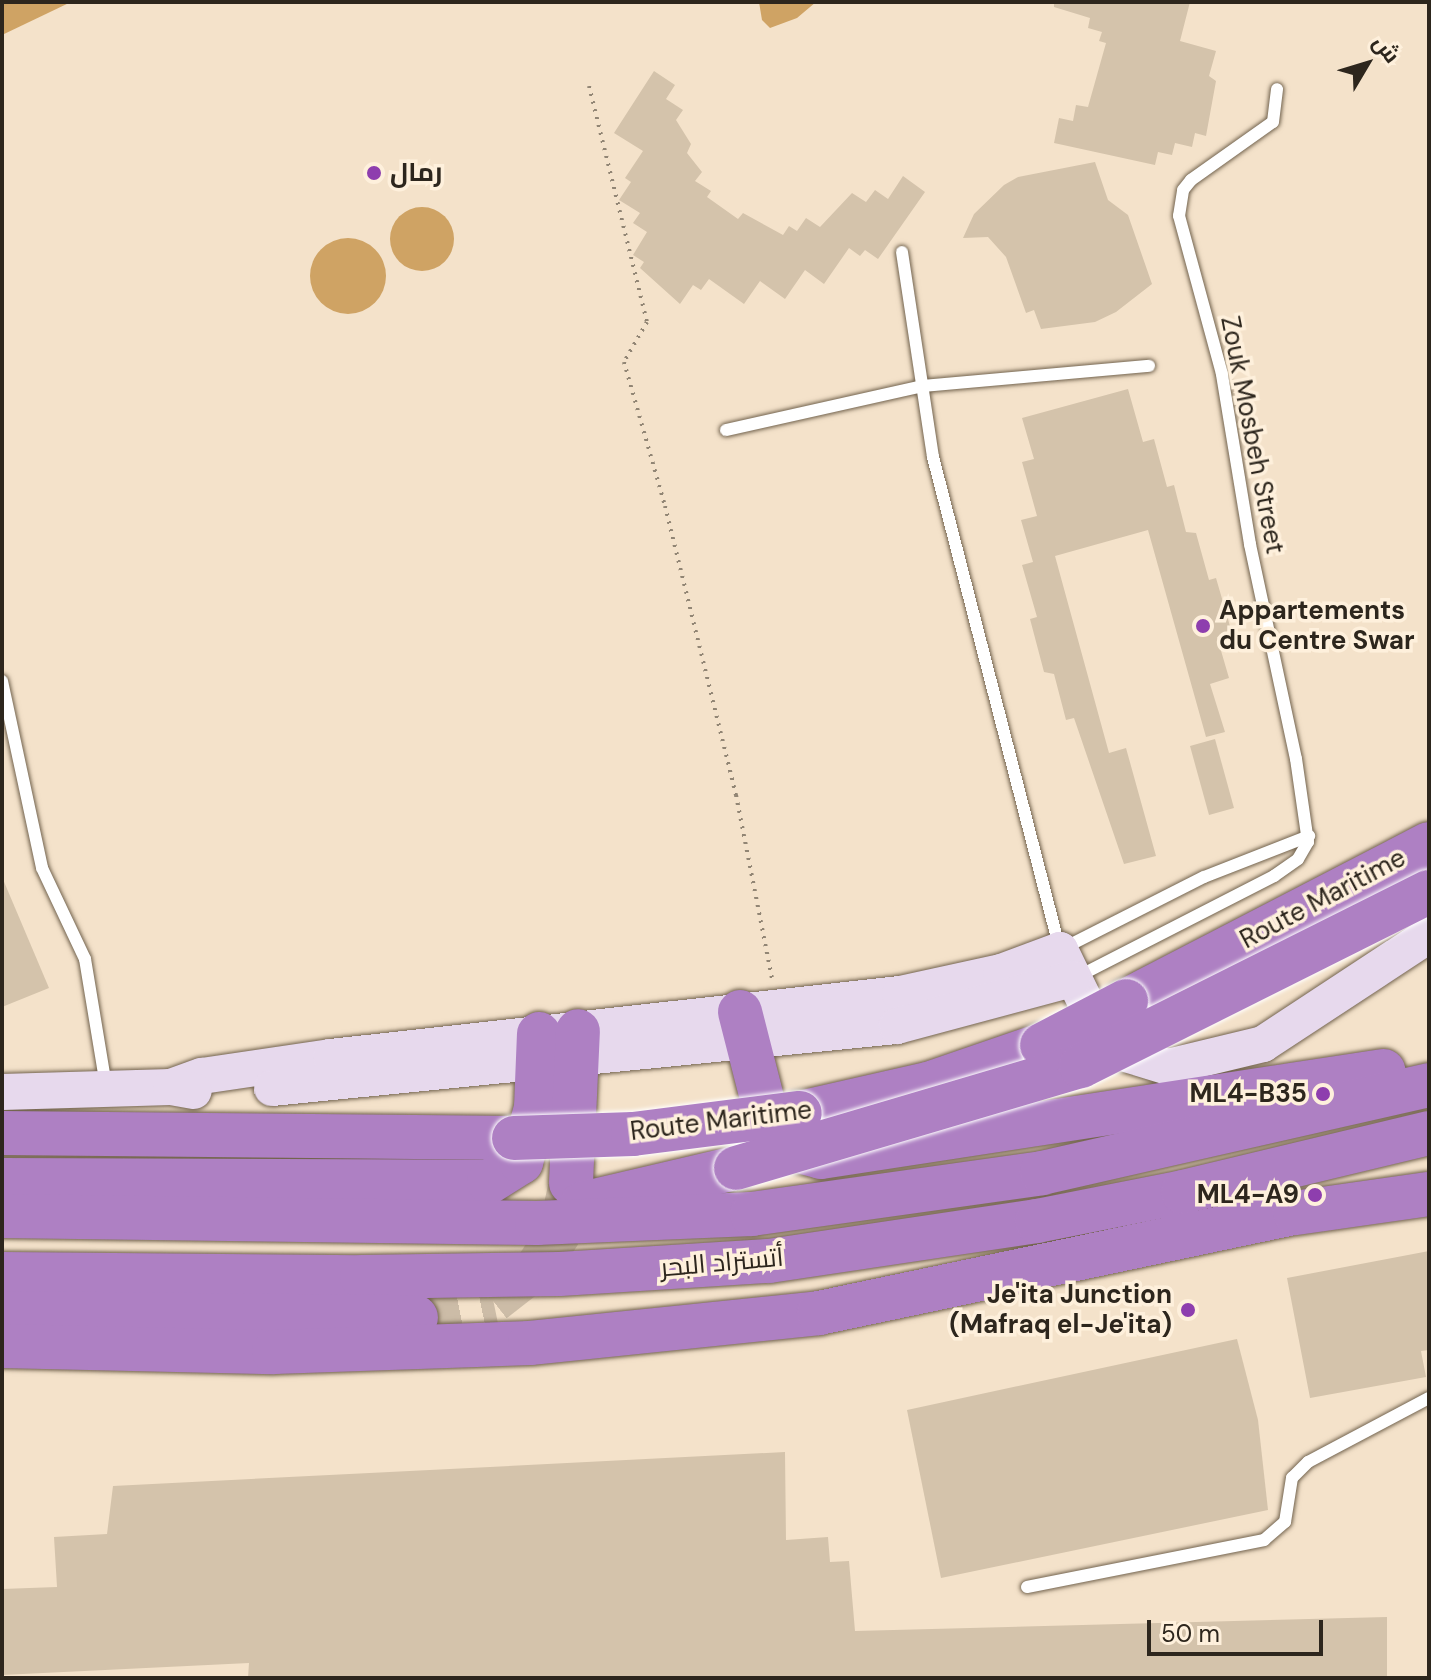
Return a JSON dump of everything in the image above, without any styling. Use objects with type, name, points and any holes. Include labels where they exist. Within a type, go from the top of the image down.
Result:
[{"type":"highway","name":"Route Maritime","points":[[2,1133],[514,1138],[633,1134],[800,1113],[928,1084],[1042,1045],[1429,844]]},
{"type":"highway","points":[[537,1223],[576,1205],[736,1168],[1081,1066],[1429,892]]},
{"type":"highway","points":[[756,1021],[770,1130],[780,1146],[821,1157],[1429,1063]]},
{"type":"highway","points":[[2,1180],[489,1182],[521,1162],[558,1046]]},
{"type":"highway","points":[[558,1046],[571,1183]]},
{"type":"highway","name":"أتستراد البحر","points":[[2,1216],[537,1223],[752,1214],[950,1190],[1215,1137],[1429,1085]]},
{"type":"highway","name":"أتستراد البحر","points":[[2,1274],[362,1277],[663,1269],[906,1244],[1183,1192],[1429,1133]]},
{"type":"highway","points":[[1183,1192],[1429,1187]]},
{"type":"highway","points":[[2,1346],[274,1352],[530,1343],[819,1313],[1236,1224],[1429,1194]]},
{"type":"highway","points":[[2,1313],[416,1317]]},
{"type":"street","points":[[2,1092],[171,1087],[202,1076],[331,1057],[558,1046],[756,1021],[897,1026],[1067,965],[1116,1051],[1168,1067],[1263,1044],[1429,935]]},
{"type":"lane","name":"Zouk Mosbeh Street","points":[[1277,89],[1273,122],[1191,180],[1183,190],[1179,216],[1222,374],[1250,544],[1309,836]]},
{"type":"lane","points":[[902,252],[933,457],[1067,965]]},
{"type":"lane","points":[[726,430],[923,386],[1149,366]]},
{"type":"lane","points":[[2,681],[42,868],[85,959],[107,1089]]},
{"type":"lane","points":[[1067,965],[1274,876],[1298,859],[1309,836]]},
{"type":"lane","points":[[1067,965],[1204,877],[1309,836]]},
{"type":"lane","points":[[1027,1587],[1264,1540],[1285,1522],[1292,1478],[1308,1462],[1429,1398]]},
{"type":"path","points":[[589,86],[647,322],[624,362],[736,795],[756,1021]]},
{"type":"shaded area","points":[[2,2],[71,2],[2,35]]},
{"type":"shaded area","points":[[759,2],[816,2],[797,18],[770,28],[762,20]]},
{"type":"shaded area","points":[[422,207],[440,213],[448,221],[454,239],[448,257],[440,265],[422,271],[404,265],[396,257],[390,239],[396,221],[404,213]]},
{"type":"shaded area","points":[[341,238],[355,238],[369,244],[380,255],[386,276],[383,291],[375,303],[355,314],[341,314],[327,308],[316,297],[310,283],[310,269],[316,255],[327,244]]},
{"type":"building","points":[[1054,2],[1190,2],[1180,41],[1216,51],[1209,76],[1216,81],[1206,136],[1195,133],[1192,147],[1175,143],[1172,155],[1158,152],[1155,165],[1054,143],[1059,118],[1073,121],[1076,105],[1088,107],[1106,43],[1099,41],[1102,32],[1088,28],[1090,18],[1054,7]]},
{"type":"building","points":[[654,71],[675,85],[666,99],[683,110],[676,120],[691,144],[687,153],[702,172],[695,181],[711,191],[707,197],[738,219],[743,213],[783,235],[789,226],[797,231],[806,218],[820,227],[852,193],[866,202],[875,190],[888,199],[903,176],[925,192],[878,259],[865,250],[860,256],[849,248],[824,284],[805,270],[785,299],[760,281],[744,304],[709,279],[701,290],[693,285],[680,304],[640,268],[644,262],[633,255],[647,232],[633,223],[640,213],[619,200],[631,182],[625,178],[643,151],[614,133]]},
{"type":"building","points":[[1095,162],[1108,200],[1128,215],[1152,284],[1116,312],[1095,322],[1041,329],[1034,310],[1026,313],[1006,257],[988,237],[963,238],[974,214],[1004,185],[1018,177]]},
{"type":"building","name":"Appartements du Centre Swar","points":[[1128,389],[1143,442],[1154,439],[1167,487],[1174,485],[1186,532],[1196,533],[1209,580],[1216,578],[1232,633],[1217,637],[1229,678],[1210,684],[1225,732],[1206,737],[1148,530],[1055,556],[1109,753],[1126,748],[1156,856],[1124,864],[1074,718],[1066,720],[1054,674],[1044,672],[1030,619],[1037,617],[1022,565],[1033,562],[1021,520],[1037,516],[1022,462],[1034,459],[1022,418]]},
{"type":"building","points":[[1215,739],[1234,808],[1209,815],[1190,746]]},
{"type":"building","points":[[2,877],[49,988],[2,1007]]},
{"type":"building","points":[[1429,1251],[1429,1350],[1421,1351],[1426,1377],[1310,1398],[1287,1278]]},
{"type":"building","points":[[1237,1339],[1258,1420],[1268,1510],[941,1578],[907,1410]]},
{"type":"building","points":[[785,1452],[786,1540],[828,1537],[830,1562],[849,1561],[855,1631],[1387,1617],[1387,1678],[248,1678],[249,1663],[2,1675],[2,1589],[57,1587],[54,1537],[107,1534],[113,1486]]},
{"type":"tunnel","points":[[416,1317],[493,1301],[538,1266],[560,1232],[570,1188]]},
{"type":"place","name":"رمال","points":[[374,173]]},
{"type":"place","name":"Appartements du Centre Swar","points":[[1203,626]]},
{"type":"place","name":"ML4-B35","points":[[1323,1094]]},
{"type":"place","name":"ML4-A9","points":[[1315,1195]]},
{"type":"place","name":"Je'ita Junction (Mafraq el-Je'ita)","points":[[1188,1310]]}]
